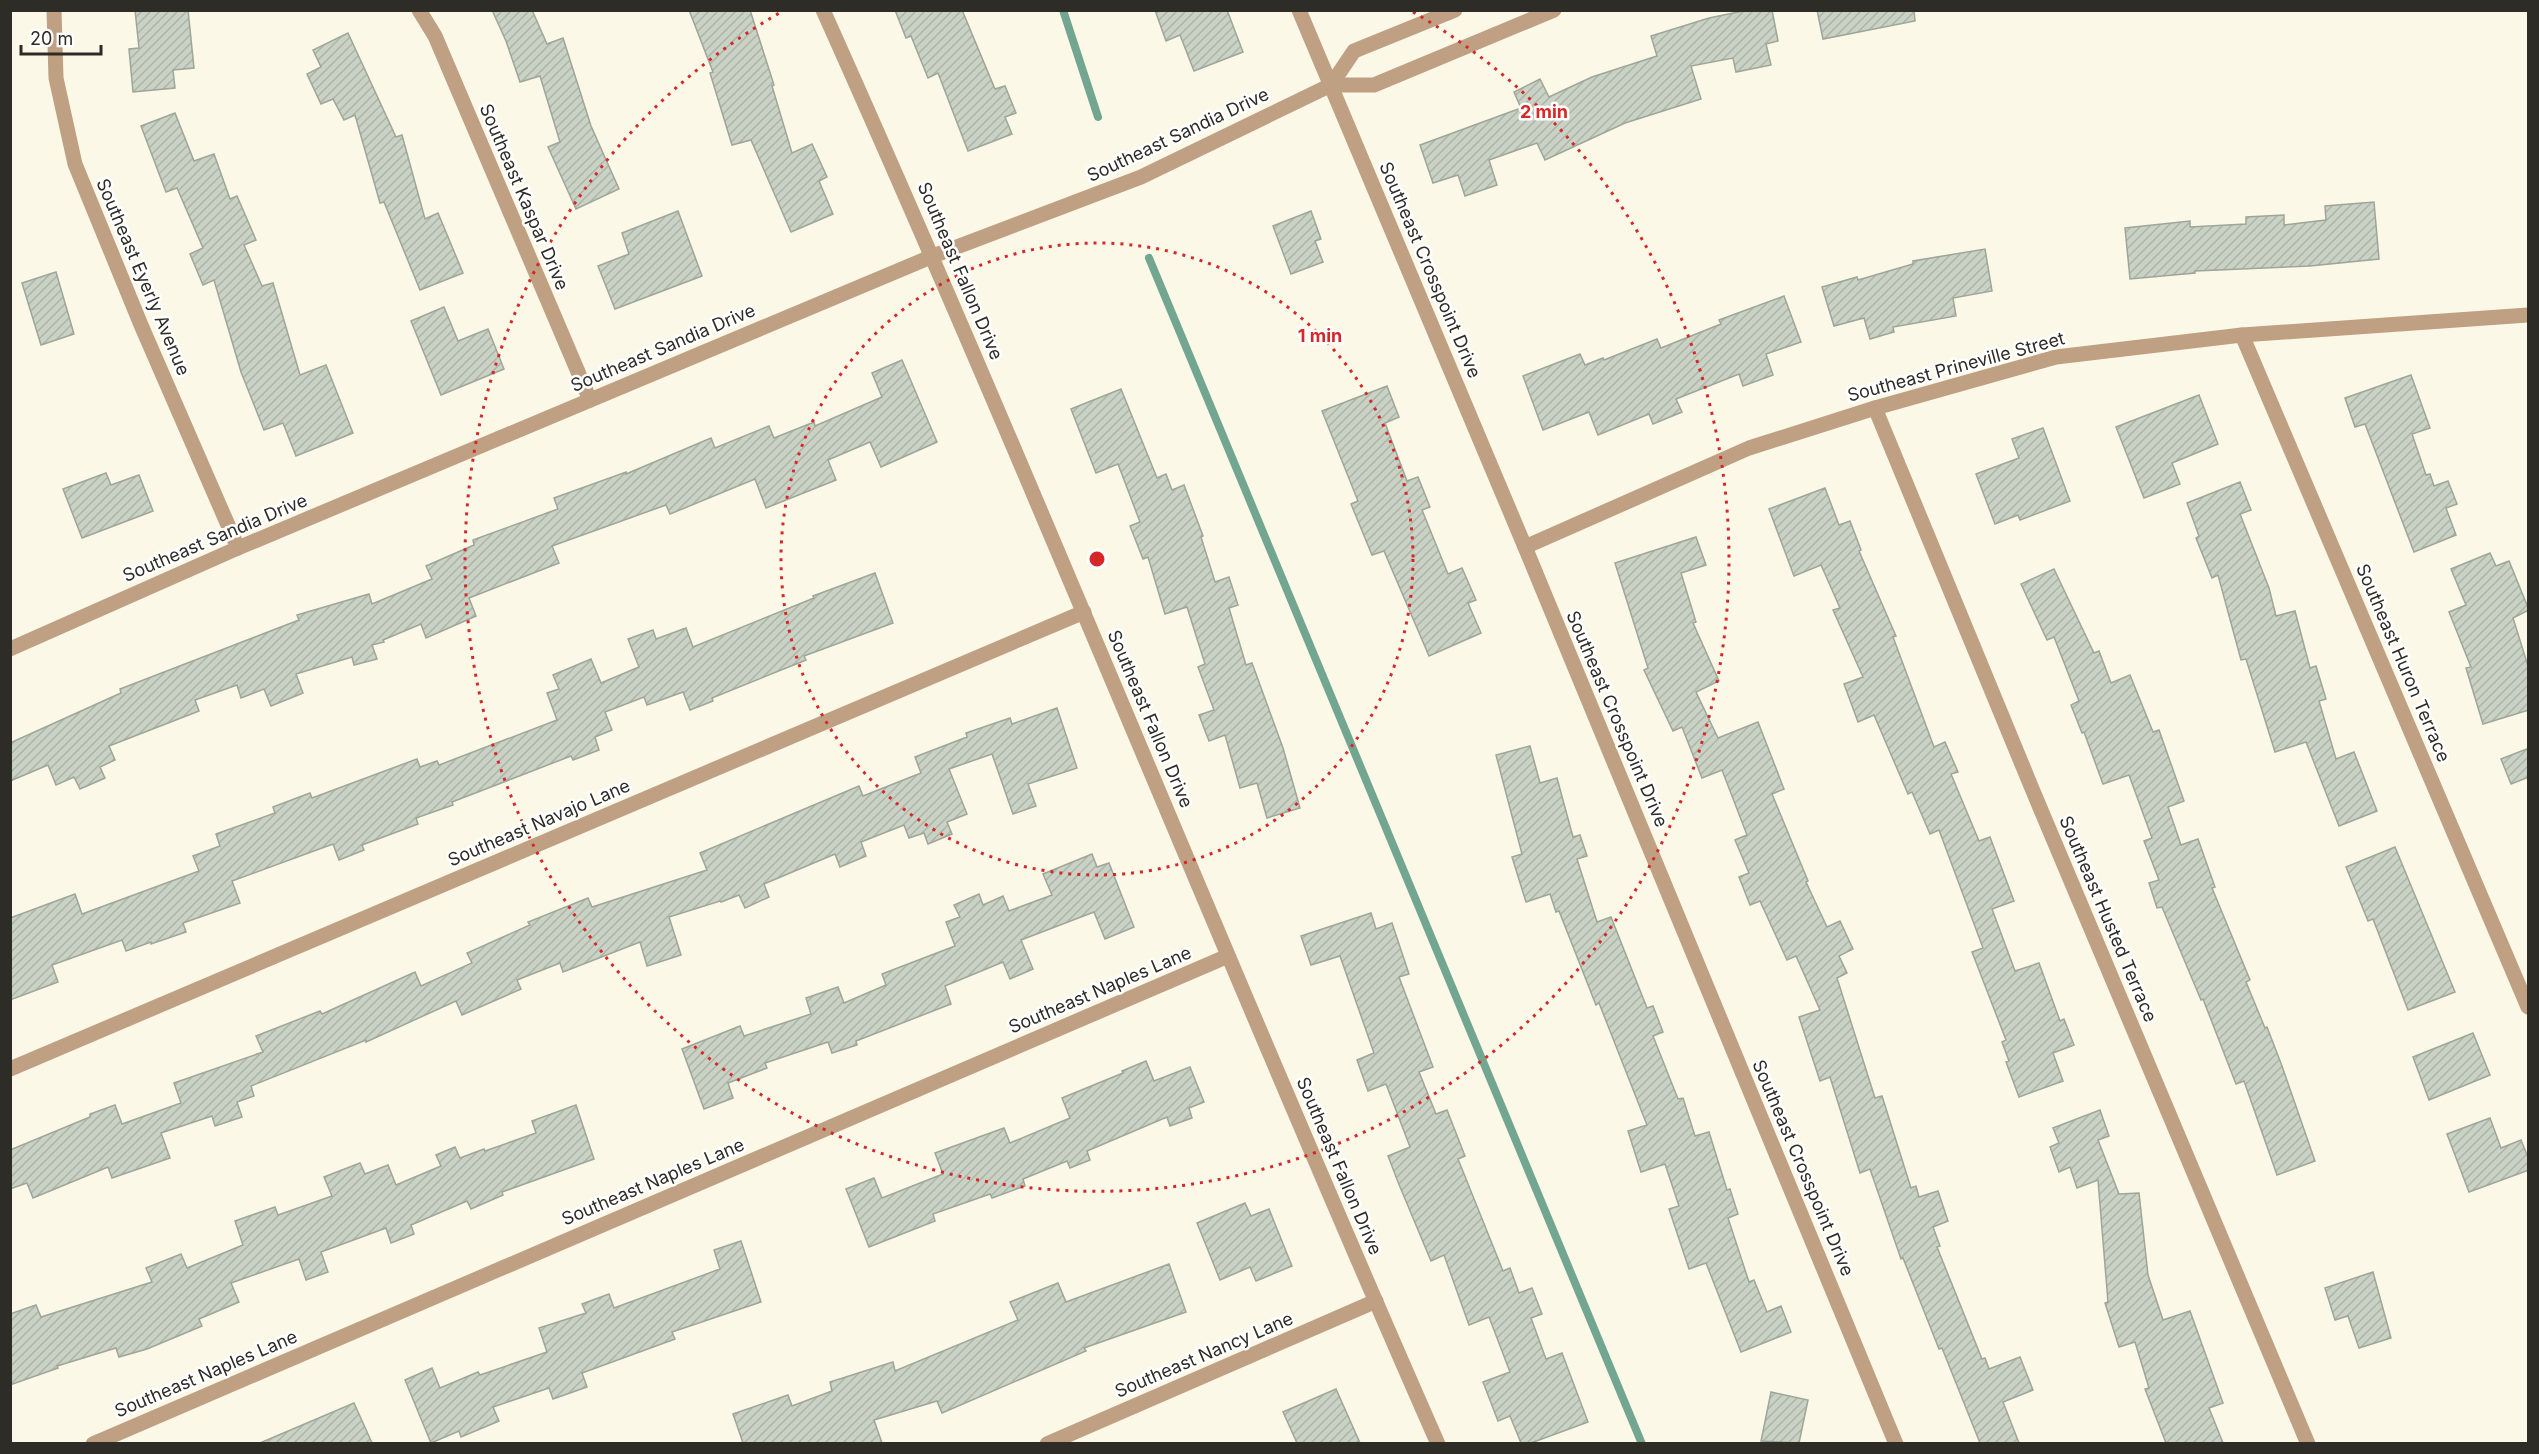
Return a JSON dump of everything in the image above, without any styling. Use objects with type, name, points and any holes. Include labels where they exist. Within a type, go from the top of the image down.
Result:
[{"type":"street","name":"Southeast Eyerly Avenue","points":[[54,10],[56,78],[75,164],[141,325],[238,548]]},
{"type":"street","name":"Southeast Kaspar Drive","points":[[419,10],[435,36],[590,400]]},
{"type":"street","name":"Southeast Fallon Drive","points":[[823,10],[933,256],[1228,956],[1438,1443]]},
{"type":"street","name":"Southeast Crosspoint Drive","points":[[1299,10],[1525,547],[1896,1443]]},
{"type":"street","points":[[1331,85],[1354,51],[1455,10]]},
{"type":"street","name":"Southeast Sandia Drive","points":[[10,649],[238,548],[933,256],[1141,177],[1331,85],[1374,85],[1554,10]]},
{"type":"street","name":"Southeast Prineville Street","points":[[1525,547],[1749,448],[1875,408],[2056,357],[2242,335],[2529,315]]},
{"type":"street","name":"Southeast Huron Terrace","points":[[2242,335],[2529,1007]]},
{"type":"street","name":"Southeast Husted Terrace","points":[[1875,408],[2308,1443]]},
{"type":"street","name":"Southeast Navajo Lane","points":[[10,1069],[1083,612]]},
{"type":"street","name":"Southeast Naples Lane","points":[[93,1443],[1228,956]]},
{"type":"street","name":"Southeast Nancy Lane","points":[[1047,1443],[1376,1301]]},
{"type":"building","points":[[135,10],[188,10],[194,68],[173,70],[175,88],[133,92],[129,49],[139,48]]},
{"type":"building","points":[[492,10],[532,10],[547,44],[563,38],[591,126],[619,189],[576,209],[548,147],[560,142],[540,76],[520,82],[506,41]]},
{"type":"building","points":[[689,10],[750,10],[774,85],[772,86],[792,153],[812,144],[827,177],[819,181],[833,214],[791,232],[751,140],[732,145],[710,73],[713,72]]},
{"type":"building","points":[[895,10],[962,10],[995,89],[1005,86],[1016,113],[1005,117],[1012,134],[968,151],[938,73],[928,78],[911,36],[906,38]]},
{"type":"building","points":[[1155,10],[1227,10],[1243,52],[1194,71],[1180,35],[1166,41]]},
{"type":"building","points":[[1748,10],[1772,10],[1778,41],[1766,44],[1771,65],[1736,72],[1733,58],[1691,66],[1701,99],[1625,123],[1545,160],[1537,143],[1489,160],[1497,185],[1465,196],[1458,175],[1433,183],[1420,145],[1521,108],[1514,92],[1540,79],[1549,97],[1592,77],[1657,56],[1651,36],[1709,18]]},
{"type":"building","points":[[1817,10],[1914,10],[1915,21],[1823,39]]},
{"type":"building","points":[[348,33],[396,137],[402,135],[425,219],[438,213],[463,273],[420,290],[384,202],[380,203],[355,115],[344,120],[333,99],[321,104],[307,74],[321,67],[313,50]]},
{"type":"building","points":[[175,113],[194,161],[214,154],[230,199],[237,196],[256,240],[244,245],[262,286],[273,283],[300,375],[326,365],[353,433],[296,456],[283,423],[264,430],[241,372],[214,280],[203,285],[190,254],[203,248],[177,188],[166,192],[141,126]]},
{"type":"building","points":[[2374,202],[2379,259],[2310,266],[2195,271],[2195,273],[2130,279],[2125,228],[2190,221],[2190,227],[2246,224],[2246,217],[2284,215],[2284,225],[2326,220],[2325,206]]},
{"type":"building","points":[[678,211],[702,276],[615,309],[598,266],[629,254],[622,233]]},
{"type":"building","points":[[1311,211],[1321,239],[1315,241],[1323,262],[1291,274],[1273,226]]},
{"type":"building","points":[[1985,249],[1992,291],[1953,298],[1956,316],[1893,327],[1894,332],[1870,339],[1864,318],[1834,326],[1822,287],[1857,277],[1858,280],[1913,264],[1913,261]]},
{"type":"building","points":[[56,272],[74,334],[41,345],[22,283]]},
{"type":"building","points":[[1784,296],[1801,342],[1766,354],[1773,375],[1743,386],[1739,374],[1676,399],[1682,412],[1653,424],[1649,414],[1598,435],[1589,412],[1543,430],[1523,376],[1580,354],[1585,365],[1657,339],[1661,348],[1721,324],[1719,320]]},
{"type":"building","points":[[444,307],[458,341],[488,329],[504,369],[441,395],[411,321]]},
{"type":"building","points":[[902,360],[937,442],[881,467],[870,442],[828,460],[836,480],[766,508],[755,479],[670,514],[666,505],[552,546],[559,563],[469,598],[476,616],[426,638],[421,624],[383,640],[384,642],[372,645],[377,659],[354,665],[352,657],[296,674],[303,693],[271,706],[264,689],[241,698],[237,685],[195,700],[199,711],[109,746],[115,760],[100,767],[105,778],[80,789],[74,777],[56,785],[48,765],[10,781],[10,743],[121,693],[120,689],[299,620],[297,615],[369,594],[372,604],[432,579],[426,566],[474,545],[473,540],[558,509],[554,498],[626,472],[626,474],[711,438],[715,448],[769,426],[774,438],[814,422],[815,426],[882,397],[872,373]]},
{"type":"building","points":[[2411,375],[2430,428],[2412,434],[2426,475],[2430,474],[2434,486],[2448,481],[2457,504],[2446,508],[2456,535],[2414,552],[2365,424],[2355,427],[2345,398]]},
{"type":"building","points":[[1387,386],[1399,417],[1385,423],[1407,481],[1418,477],[1430,507],[1422,510],[1448,574],[1462,568],[1476,600],[1468,603],[1481,633],[1429,656],[1384,551],[1372,555],[1351,504],[1358,501],[1322,411]]},
{"type":"building","points":[[1121,389],[1157,478],[1166,474],[1172,490],[1184,485],[1203,536],[1201,537],[1215,582],[1229,577],[1238,605],[1229,608],[1246,665],[1252,663],[1283,748],[1300,808],[1267,818],[1257,783],[1240,788],[1225,735],[1209,741],[1199,715],[1214,710],[1198,667],[1205,664],[1187,607],[1165,614],[1148,557],[1143,559],[1130,526],[1140,522],[1118,464],[1096,473],[1071,409]]},
{"type":"building","points":[[2199,395],[2218,444],[2172,463],[2180,484],[2144,498],[2116,427]]},
{"type":"building","points":[[2043,428],[2070,501],[2020,520],[2018,515],[1995,524],[1976,474],[2019,458],[2012,439]]},
{"type":"building","points":[[106,473],[111,485],[139,475],[153,511],[82,538],[63,489]]},
{"type":"building","points":[[2240,482],[2251,510],[2240,514],[2269,588],[2276,616],[2295,611],[2310,668],[2316,666],[2326,699],[2319,701],[2336,759],[2354,752],[2377,811],[2339,826],[2306,742],[2275,752],[2246,659],[2241,660],[2218,575],[2212,578],[2196,538],[2199,536],[2187,503]]},
{"type":"building","points":[[1825,488],[1839,525],[1850,521],[1861,550],[1859,551],[1896,636],[1893,637],[1934,747],[1945,742],[1958,772],[1951,774],[1979,841],[1990,837],[2014,901],[1992,909],[2015,971],[2039,963],[2060,1021],[2064,1019],[2074,1045],[2053,1053],[2063,1081],[2019,1097],[2006,1062],[2009,1061],[2002,1042],[2006,1040],[1972,952],[1983,948],[1939,830],[1930,834],[1912,792],[1908,794],[1874,715],[1858,722],[1844,684],[1863,677],[1833,610],[1840,608],[1821,565],[1794,576],[1769,509]]},
{"type":"building","points":[[1696,537],[1706,565],[1681,573],[1696,622],[1693,623],[1719,681],[1696,692],[1718,738],[1758,722],[1784,789],[1772,794],[1808,881],[1806,882],[1827,927],[1840,921],[1853,949],[1839,956],[1847,973],[1837,978],[1875,1098],[1882,1096],[1911,1188],[1916,1186],[1919,1197],[1938,1191],[1948,1221],[1933,1227],[1940,1246],[1937,1247],[1982,1359],[1985,1358],[1989,1369],[2020,1357],[2033,1390],[2003,1402],[2019,1443],[1980,1443],[1942,1348],[1939,1349],[1903,1258],[1901,1259],[1870,1169],[1860,1173],[1830,1077],[1820,1081],[1799,1017],[1820,1010],[1796,956],[1787,960],[1760,901],[1750,905],[1739,877],[1749,873],[1735,840],[1747,835],[1722,770],[1702,778],[1682,727],[1673,731],[1644,670],[1648,668],[1615,563]]},
{"type":"building","points":[[2490,553],[2496,566],[2509,561],[2529,610],[2513,618],[2529,669],[2529,710],[2483,724],[2466,668],[2471,667],[2449,612],[2466,605],[2451,569]]},
{"type":"building","points":[[2054,569],[2094,653],[2099,651],[2111,683],[2130,675],[2153,732],[2159,730],[2184,801],[2168,807],[2181,845],[2198,839],[2215,887],[2212,888],[2250,980],[2246,982],[2265,1028],[2267,1027],[2315,1161],[2277,1175],[2244,1081],[2236,1084],[2203,999],[2201,1000],[2162,907],[2157,908],[2149,883],[2159,880],[2144,841],[2152,838],[2129,775],[2103,784],[2084,732],[2082,733],[2071,705],[2079,701],[2054,637],[2047,640],[2021,584]]},
{"type":"building","points":[[875,573],[893,623],[804,656],[806,660],[712,698],[713,701],[690,710],[683,692],[647,705],[644,697],[605,712],[612,730],[595,737],[599,750],[573,760],[571,756],[452,802],[453,805],[416,818],[418,824],[362,845],[364,850],[339,860],[333,844],[232,881],[240,903],[183,923],[186,932],[126,951],[122,940],[52,965],[58,982],[10,1000],[10,918],[75,894],[82,914],[199,871],[193,856],[220,846],[216,834],[275,813],[273,807],[310,793],[312,798],[417,759],[420,767],[437,761],[439,765],[557,720],[547,693],[559,689],[553,675],[591,659],[601,683],[639,667],[628,639],[653,630],[656,639],[686,628],[693,647],[814,598],[813,596]]},
{"type":"building","points":[[1057,708],[1077,768],[1028,784],[1036,806],[1013,814],[992,754],[949,769],[967,814],[947,822],[952,834],[928,844],[924,833],[909,838],[904,825],[861,842],[866,856],[840,867],[835,854],[764,884],[769,897],[745,908],[739,895],[669,917],[681,955],[647,966],[640,942],[563,972],[560,963],[517,980],[521,989],[462,1015],[456,1001],[366,1042],[366,1040],[251,1086],[254,1096],[237,1102],[242,1117],[215,1126],[212,1116],[161,1133],[170,1158],[112,1178],[108,1167],[33,1198],[27,1183],[10,1189],[10,1150],[115,1105],[122,1124],[181,1103],[174,1083],[263,1052],[256,1036],[320,1011],[322,1014],[415,972],[421,986],[472,963],[467,953],[530,925],[528,922],[588,898],[592,907],[707,870],[700,853],[859,786],[863,796],[921,773],[915,757],[967,737],[966,733],[1010,718],[1012,724]]},
{"type":"building","points":[[1530,746],[1540,783],[1557,778],[1573,837],[1580,835],[1587,856],[1577,859],[1597,922],[1611,917],[1647,1008],[1653,1006],[1663,1032],[1653,1036],[1678,1099],[1683,1098],[1695,1136],[1709,1132],[1727,1190],[1730,1189],[1738,1214],[1728,1218],[1749,1282],[1754,1280],[1767,1312],[1781,1306],[1791,1332],[1741,1352],[1706,1263],[1689,1269],[1669,1209],[1679,1206],[1665,1164],[1641,1172],[1628,1131],[1647,1125],[1599,1003],[1596,1005],[1559,911],[1556,912],[1550,894],[1526,902],[1512,857],[1522,854],[1496,755]]},
{"type":"building","points":[[2529,748],[2529,777],[2511,784],[2501,759]]},
{"type":"building","points":[[2395,847],[2455,992],[2408,1010],[2373,919],[2368,921],[2346,867]]},
{"type":"building","points":[[1092,854],[1097,867],[1109,863],[1134,927],[1105,939],[1094,912],[1021,940],[1033,969],[1010,979],[1003,962],[945,986],[951,1004],[856,1041],[857,1045],[832,1053],[828,1042],[765,1063],[767,1068],[728,1083],[733,1098],[704,1109],[682,1049],[740,1026],[744,1036],[811,1014],[806,998],[838,987],[844,1003],[886,985],[882,974],[955,946],[946,922],[960,917],[954,905],[979,894],[983,905],[1003,896],[1009,911],[1052,895],[1043,874]]},
{"type":"building","points":[[1371,913],[1376,929],[1392,923],[1409,974],[1399,977],[1433,1067],[1419,1072],[1436,1114],[1447,1110],[1465,1156],[1458,1159],[1503,1271],[1510,1268],[1519,1293],[1532,1288],[1542,1314],[1531,1318],[1546,1359],[1562,1353],[1588,1422],[1531,1443],[1521,1443],[1510,1416],[1498,1421],[1483,1382],[1510,1372],[1489,1317],[1469,1325],[1444,1255],[1431,1261],[1398,1182],[1388,1156],[1410,1147],[1386,1084],[1368,1091],[1357,1060],[1374,1053],[1340,956],[1311,965],[1301,936]]},
{"type":"building","points":[[2473,1033],[2490,1075],[2429,1100],[2413,1057]]},
{"type":"building","points":[[1146,1061],[1154,1081],[1190,1067],[1204,1102],[1189,1108],[1192,1118],[1170,1126],[1167,1117],[1087,1151],[1090,1160],[1070,1168],[1067,1161],[1023,1179],[1025,1186],[992,1198],[990,1194],[933,1214],[935,1221],[869,1247],[846,1189],[874,1178],[882,1198],[943,1174],[935,1153],[1004,1128],[1010,1143],[1070,1118],[1062,1098]]},
{"type":"building","points":[[576,1105],[594,1159],[502,1192],[503,1195],[471,1209],[467,1201],[411,1225],[414,1234],[391,1243],[386,1228],[321,1252],[328,1272],[306,1280],[299,1259],[231,1283],[239,1302],[199,1319],[202,1326],[147,1349],[119,1357],[116,1348],[57,1366],[58,1368],[10,1385],[10,1314],[36,1305],[41,1317],[152,1282],[146,1268],[181,1254],[187,1268],[243,1245],[235,1221],[275,1207],[278,1215],[332,1196],[324,1177],[360,1163],[365,1174],[388,1165],[396,1185],[441,1166],[436,1155],[455,1147],[460,1158],[536,1133],[532,1121]]},
{"type":"building","points":[[2100,1110],[2109,1136],[2098,1140],[2119,1194],[2139,1193],[2148,1275],[2163,1320],[2190,1311],[2223,1403],[2209,1408],[2223,1443],[2166,1443],[2145,1389],[2149,1388],[2135,1342],[2119,1347],[2105,1303],[2108,1302],[2098,1180],[2077,1188],[2070,1167],[2059,1172],[2050,1147],[2059,1143],[2053,1128]]},
{"type":"building","points":[[2490,1118],[2501,1148],[2521,1140],[2529,1160],[2529,1170],[2469,1192],[2447,1134]]},
{"type":"building","points":[[1245,1203],[1251,1216],[1269,1209],[1292,1266],[1256,1281],[1250,1267],[1220,1280],[1197,1223]]},
{"type":"building","points":[[741,1241],[761,1302],[672,1332],[675,1339],[582,1373],[587,1387],[553,1399],[549,1388],[493,1407],[499,1421],[461,1437],[459,1431],[431,1443],[405,1380],[432,1368],[440,1388],[478,1372],[480,1375],[547,1352],[539,1328],[586,1313],[582,1304],[609,1294],[614,1308],[720,1269],[714,1250]]},
{"type":"building","points":[[1169,1264],[1186,1312],[1084,1348],[1086,1351],[942,1413],[937,1401],[874,1420],[882,1443],[743,1443],[733,1414],[788,1395],[792,1406],[832,1391],[830,1382],[893,1362],[895,1371],[1018,1320],[1010,1302],[1058,1283],[1066,1302]]},
{"type":"building","points":[[2373,1272],[2391,1338],[2359,1348],[2348,1316],[2335,1320],[2325,1288]]},
{"type":"building","points":[[1336,1389],[1360,1443],[1297,1443],[1283,1412]]},
{"type":"building","points":[[1771,1392],[1808,1400],[1799,1443],[1761,1441]]},
{"type":"building","points":[[354,1403],[372,1443],[260,1443]]},
{"type":"waterway","points":[[1063,10],[1098,117]]},
{"type":"waterway","points":[[1149,258],[1642,1444]]}]
